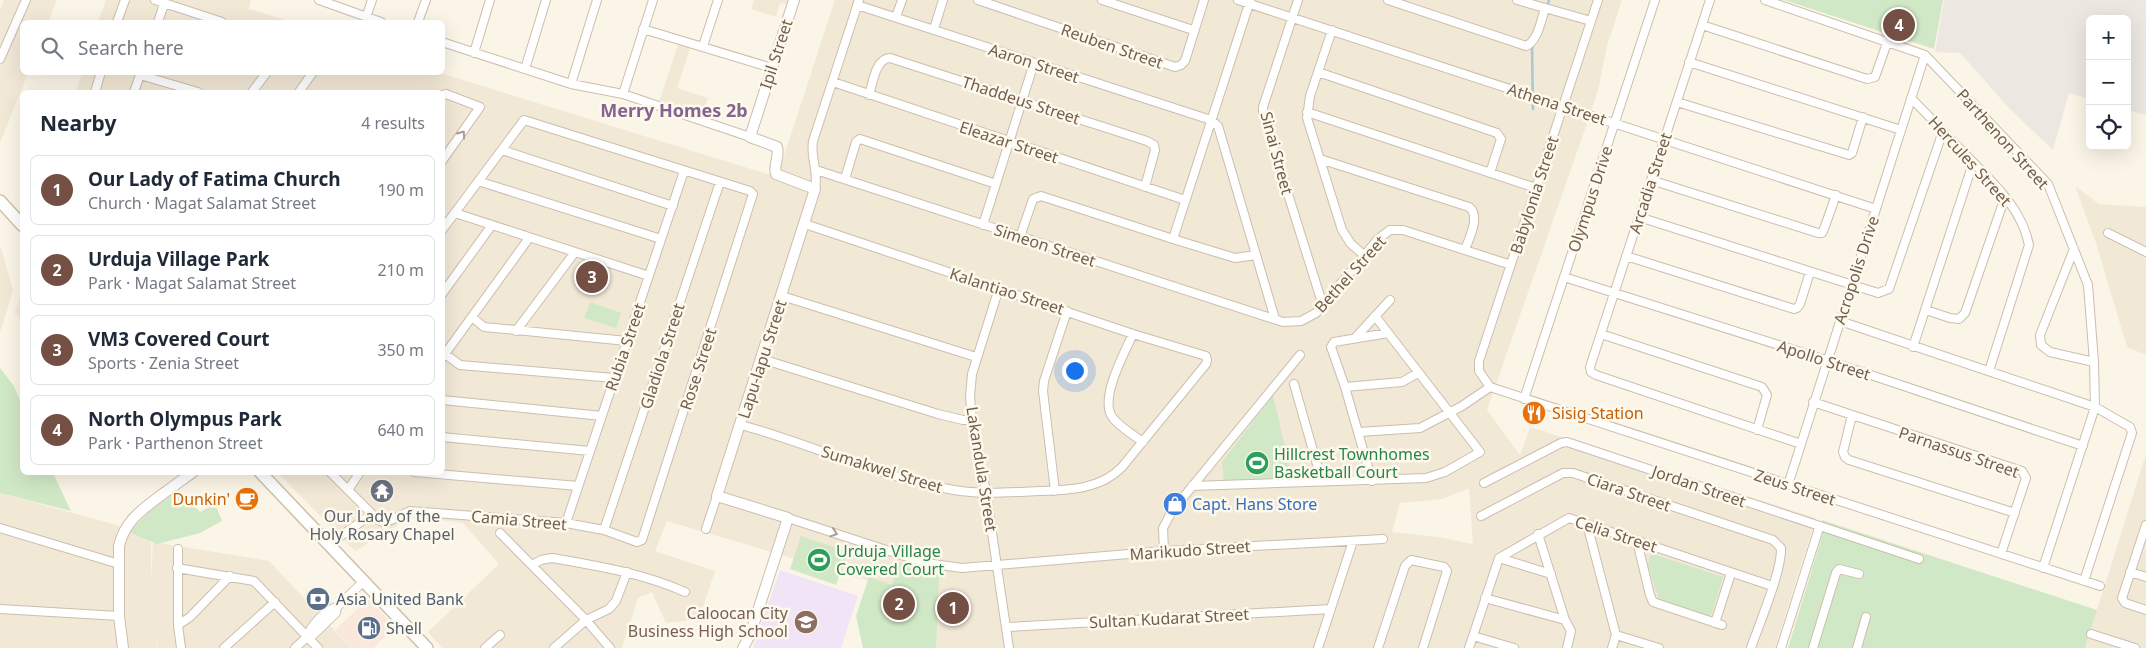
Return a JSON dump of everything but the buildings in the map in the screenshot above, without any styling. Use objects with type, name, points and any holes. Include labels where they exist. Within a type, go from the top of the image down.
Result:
[{"type":"main road","points":[[0,201],[20,223]]},
{"type":"main road","points":[[263,475],[427,648]]},
{"type":"street","points":[[0,60],[26,0]]},
{"type":"street","points":[[118,20],[125,0]]},
{"type":"street","points":[[155,0],[216,20]]},
{"type":"street","points":[[319,0],[374,20]]},
{"type":"street","points":[[366,18],[372,0]]},
{"type":"street","points":[[419,20],[426,0]]},
{"type":"street","points":[[474,53],[490,0]]},
{"type":"street","points":[[525,69],[546,0]]},
{"type":"street","points":[[571,84],[597,0]]},
{"type":"street","points":[[622,94],[653,0]]},
{"type":"street","points":[[703,46],[718,0]]},
{"type":"street","name":"Ipil Street","points":[[750,137],[794,0]]},
{"type":"street","points":[[896,18],[902,0]]},
{"type":"street","points":[[934,30],[943,0]]},
{"type":"street","points":[[1102,0],[1193,30]]},
{"type":"street","name":"Reuben Street","points":[[982,1],[1175,67],[1185,61],[1193,30],[1204,0]]},
{"type":"street","name":"Athena Street","points":[[1238,0],[1249,2],[1292,18],[1876,208]]},
{"type":"street","name":"Sinai Street","points":[[1298,0],[1263,107],[1263,114],[1323,306]]},
{"type":"street","points":[[1388,0],[1526,46],[1534,39],[1545,9]]},
{"type":"street","points":[[1517,0],[1591,21]]},
{"type":"street","name":"Babylonia Street","points":[[1490,387],[1481,375],[1478,366],[1598,0]]},
{"type":"street","name":"Olympus Drive","points":[[1524,399],[1655,0]]},
{"type":"street","name":"Arcadia Street","points":[[1710,0],[1590,367],[1591,372],[1596,375],[1757,430]]},
{"type":"street","name":"Parthenon Street","points":[[1765,0],[1925,55],[2048,184],[2088,285],[2094,362],[2095,407],[2043,568]]},
{"type":"street","points":[[445,43],[571,84],[622,94],[777,147],[776,174],[815,189],[816,170],[812,146],[858,2]]},
{"type":"street","name":"Aaron Street","points":[[858,2],[896,18],[1211,120]]},
{"type":"street","points":[[1173,239],[1249,2]]},
{"type":"street","points":[[159,20],[164,4]]},
{"type":"street","points":[[1702,25],[1867,79],[1875,77],[1887,43]]},
{"type":"street","points":[[643,29],[772,68]]},
{"type":"street","points":[[1332,30],[1307,112],[1308,123],[1342,230],[1351,244],[1364,256]]},
{"type":"street","name":"Acropolis Drive","points":[[1788,485],[1826,360],[1925,55]]},
{"type":"street","name":"Thaddeus Street","points":[[869,95],[879,63],[890,58],[1022,100],[1151,143],[1154,146],[1154,154],[1144,186]]},
{"type":"street","points":[[1690,62],[1901,130]]},
{"type":"street","points":[[983,225],[1034,63]]},
{"type":"street","points":[[1318,72],[1497,133],[1500,139],[1490,173]]},
{"type":"street","points":[[96,90],[100,75]]},
{"type":"street","points":[[135,90],[140,75]]},
{"type":"street","points":[[143,75],[192,90]]},
{"type":"street","points":[[253,90],[262,75]]},
{"type":"street","points":[[300,90],[311,75]]},
{"type":"street","name":"Eleazar Street","points":[[832,82],[1185,200]]},
{"type":"street","points":[[445,94],[480,107],[445,157]]},
{"type":"street","name":"Hercules Street","points":[[1911,98],[2005,197],[2021,219],[2027,232],[2029,245],[1989,371]]},
{"type":"street","points":[[1677,102],[1849,155],[1852,153],[1863,118]]},
{"type":"street","points":[[1307,112],[1536,188]]},
{"type":"street","points":[[445,226],[524,120],[720,182]]},
{"type":"street","points":[[1211,120],[1218,126],[1275,319]]},
{"type":"street","points":[[1639,218],[1878,293],[1889,289],[1943,132]]},
{"type":"street","points":[[845,179],[856,142],[860,139],[996,184]]},
{"type":"street","points":[[502,150],[673,206]]},
{"type":"street","points":[[1320,159],[1469,206],[1474,212],[1475,220],[1465,250]]},
{"type":"street","points":[[1914,347],[1973,163]]},
{"type":"street","name":"Simeon Street","points":[[816,170],[1275,319]]},
{"type":"street","name":"Rubia Street","points":[[566,523],[684,171]]},
{"type":"street","points":[[1651,180],[1818,233],[1822,233],[1824,229],[1836,195]]},
{"type":"street","points":[[478,181],[661,239]]},
{"type":"street","name":"Rose Street","points":[[640,542],[753,194],[750,191],[720,182]]},
{"type":"street","name":"Gladiola Street","points":[[604,530],[720,182]]},
{"type":"street","name":"Lapu-lapu Street","points":[[706,529],[741,425],[815,189]]},
{"type":"street","points":[[1020,237],[1033,199],[1041,196],[1235,258],[1256,255]]},
{"type":"street","points":[[1926,310],[1959,319],[1965,313],[2005,197]]},
{"type":"street","points":[[455,213],[649,276]]},
{"type":"street","name":"Kalantiao Street","points":[[805,224],[1133,334],[1206,356],[1207,360]]},
{"type":"street","points":[[445,290],[492,225]]},
{"type":"street","name":"Bethel Street","points":[[1275,319],[1292,323],[1301,321],[1316,313],[1384,234],[1397,229],[1511,264]]},
{"type":"street","points":[[2108,233],[2146,252]]},
{"type":"street","points":[[445,355],[529,238]]},
{"type":"street","points":[[2074,249],[2040,335],[2041,345],[2050,352],[2094,362]]},
{"type":"street","points":[[516,331],[575,252]]},
{"type":"street","points":[[1626,256],[1794,309],[1800,304],[1810,272]]},
{"type":"street","name":"Apollo Street","points":[[1564,277],[1826,360],[2083,446]]},
{"type":"street","name":"Lakandula Street","points":[[999,288],[976,357],[970,385],[972,420],[986,492],[1010,648]]},
{"type":"street","points":[[782,296],[976,357]]},
{"type":"street","points":[[1356,337],[1390,300]]},
{"type":"street","points":[[1055,490],[1043,391],[1044,381],[1067,311]]},
{"type":"street","points":[[1192,486],[1415,479],[1435,476],[1480,452],[1375,316]]},
{"type":"street","points":[[472,317],[484,327],[627,341]]},
{"type":"street","points":[[1840,321],[2095,407],[2130,427],[2132,433],[2084,581]]},
{"type":"street","points":[[1133,334],[1114,380],[1108,403],[1113,418],[1143,442]]},
{"type":"street","points":[[1372,481],[1359,432],[1331,347],[1334,342],[1356,337],[1388,334]]},
{"type":"street","points":[[1601,334],[1762,387],[1767,395],[1757,430],[1801,444]]},
{"type":"street","points":[[1164,551],[1163,535],[1166,520],[1300,355]]},
{"type":"street","points":[[445,357],[460,365],[614,378]]},
{"type":"street","points":[[762,359],[938,414],[963,420],[972,420]]},
{"type":"street","name":"Sumakwel Street","points":[[741,425],[919,482],[954,490],[986,492],[1088,487],[1107,480],[1122,468],[1206,364],[1207,360]]},
{"type":"street","points":[[1345,387],[1402,382],[1418,373]]},
{"type":"street","points":[[1294,384],[1322,482]]},
{"type":"street","points":[[1359,432],[1417,429],[1451,412],[1490,387]]},
{"type":"street","name":"Zeus Street","points":[[1490,387],[2100,586]]},
{"type":"street","points":[[445,400],[602,416]]},
{"type":"street","name":"Parnassus Street","points":[[1813,402],[2022,471],[2026,478],[2001,554]]},
{"type":"street","points":[[1852,415],[1843,452],[1849,460],[2015,513]]},
{"type":"street","points":[[445,437],[590,451]]},
{"type":"street","name":"Jordan Street","points":[[1484,483],[1561,443],[1567,442],[1640,465],[1819,528],[1919,559]]},
{"type":"street","name":"Ciara Street","points":[[1481,516],[1563,473],[1573,473],[1773,540],[1781,548],[1772,586]]},
{"type":"street","points":[[123,648],[119,616],[119,546],[127,525],[150,503],[189,475]]},
{"type":"street","points":[[327,544],[372,514],[333,475]]},
{"type":"street","points":[[348,490],[358,475]]},
{"type":"street","points":[[445,475],[578,486]]},
{"type":"street","points":[[718,496],[788,518],[750,635],[743,648]]},
{"type":"street","name":"Camia Street","points":[[372,514],[385,523],[410,511],[566,523],[604,530],[640,542]]},
{"type":"street","name":"Marikudo Street","points":[[788,518],[938,566],[973,568],[998,564],[1164,551],[1383,539]]},
{"type":"street","name":"Celia Street","points":[[1499,558],[1569,518],[1772,586]]},
{"type":"street","points":[[1587,524],[1616,635],[1612,648]]},
{"type":"street","points":[[2146,524],[2122,602],[2146,610]]},
{"type":"street","points":[[0,528],[119,564]]},
{"type":"street","points":[[1781,648],[1819,528]]},
{"type":"street","points":[[500,533],[586,620],[610,648]]},
{"type":"street","points":[[1538,534],[1565,620],[1571,631],[1567,648]]},
{"type":"street","points":[[1318,648],[1353,541]]},
{"type":"street","points":[[1636,541],[1653,602],[1718,624],[1731,573]]},
{"type":"street","points":[[178,549],[178,625],[181,648]]},
{"type":"street","points":[[532,565],[541,560],[552,558],[626,572],[660,581],[685,592]]},
{"type":"street","points":[[1469,648],[1499,558],[1551,574]]},
{"type":"street","points":[[1378,648],[1407,562],[1411,560],[1444,567],[1447,570],[1423,648]]},
{"type":"street","points":[[177,568],[254,581],[318,648]]},
{"type":"street","points":[[1812,648],[1836,572],[1839,569],[1844,569],[1859,574]]},
{"type":"street","points":[[554,648],[586,620],[609,609],[616,601],[626,572]]},
{"type":"street","points":[[2130,572],[2146,576]]},
{"type":"street","points":[[178,625],[190,617],[230,576]]},
{"type":"street","points":[[295,648],[307,637],[313,635],[336,613],[337,607],[364,581]]},
{"type":"street","points":[[1751,648],[1772,586]]},
{"type":"street","points":[[1485,598],[1565,620]]},
{"type":"street","points":[[224,648],[275,602]]},
{"type":"street","points":[[0,608],[119,616]]},
{"type":"street","name":"Sultan Kudarat Street","points":[[1006,627],[1331,608]]},
{"type":"street","points":[[1856,648],[1866,617]]},
{"type":"street","points":[[485,648],[500,634]]},
{"type":"street","points":[[2091,634],[2114,645],[2135,648]]},
{"type":"street","points":[[1616,635],[1659,648]]},
{"type":"street","points":[[1473,636],[1514,648]]},
{"type":"shaded area","points":[[4,0],[57,0],[49,20],[20,20],[20,75],[27,75],[0,143],[0,10]]},
{"type":"shaded area","points":[[106,0],[251,0],[249,9],[286,20],[99,20]]},
{"type":"shaded area","points":[[754,0],[788,0],[786,4],[780,3],[776,17],[751,9]]},
{"type":"shaded area","points":[[835,0],[1622,0],[1607,46],[1592,109],[1487,410],[1520,455],[1530,427],[1816,518],[1775,648],[911,648],[923,597],[667,521],[655,551],[715,571],[699,619],[666,623],[652,592],[638,598],[622,648],[442,648],[428,632],[499,564],[463,523],[412,516],[355,551],[280,475],[445,475],[445,90],[77,90],[81,75],[445,75],[777,177]],"holes":[[[1469,488],[1473,544],[1438,537],[1392,532],[1400,503],[1442,499]]]},
{"type":"shaded area","points":[[1944,0],[2146,0],[2146,115],[2131,111],[2131,15],[2086,15],[2086,98],[2069,93],[2053,150],[2010,109],[1960,53],[1935,52]]},
{"type":"shaded area","points":[[679,41],[691,45],[677,88],[708,98],[702,116],[659,102]]},
{"type":"shaded area","points":[[2075,186],[2099,204],[2146,207],[2146,355],[2127,347],[2096,243]]},
{"type":"shaded area","points":[[0,245],[13,290],[0,333]]},
{"type":"shaded area","points":[[20,300],[20,318],[14,312]]},
{"type":"shaded area","points":[[2146,454],[2146,648],[2085,648],[2097,610]]},
{"type":"shaded area","points":[[0,493],[120,526],[151,540],[151,582],[153,542],[269,561],[351,648],[158,648],[156,639],[157,648],[0,648]]},
{"type":"shaded area","name":"Caloocan City Business High School","points":[[780,570],[858,596],[841,648],[753,648]]},
{"type":"shaded area","points":[[368,599],[395,627],[373,648],[351,648],[335,630]]},
{"type":"green space","points":[[1784,0],[1943,0],[1934,49]]},
{"type":"green space","points":[[590,302],[621,313],[616,328],[584,318]]},
{"type":"green space","points":[[0,368],[14,386],[20,400],[20,475],[54,475],[71,511],[0,493]]},
{"type":"green space","points":[[1273,395],[1293,481],[1224,483],[1222,462]]},
{"type":"green space","points":[[179,490],[200,512],[215,504],[222,521],[200,533],[157,544],[129,532],[153,508]]},
{"type":"green space","points":[[1822,520],[2097,610],[2085,648],[1788,648],[1823,533],[1819,529]]},
{"type":"green space","name":"Urduja Village Covered Court","points":[[801,536],[848,552],[836,585],[790,569]]},
{"type":"green space","points":[[1650,553],[1723,577],[1710,619],[1660,603],[1648,565]]},
{"type":"green space","points":[[898,562],[939,575],[936,648],[863,648],[856,616],[869,577],[892,585]]},
{"type":"waterway","points":[[1547,8],[1549,0]]},
{"type":"waterway","points":[[1533,109],[1532,48],[1534,44]]},
{"type":"place","name":"North Olympus Park","points":[[1899,25]]},
{"type":"place","name":"VM3 Covered Court","points":[[592,277]]},
{"type":"place","name":"Sisig Station","points":[[1534,413]]},
{"type":"place","name":"Hillcrest Townhomes Basketball Court","points":[[1257,463]]},
{"type":"place","name":"Our Lady of the Holy Rosary Chapel","points":[[382,491]]},
{"type":"place","name":"Dunkin'","points":[[247,499]]},
{"type":"place","name":"Capt. Hans Store","points":[[1175,504]]},
{"type":"place","name":"Urduja Village Covered Court","points":[[819,560]]},
{"type":"place","name":"Asia United Bank","points":[[318,599]]},
{"type":"place","name":"Urduja Village Park","points":[[899,604]]},
{"type":"place","name":"Our Lady of Fatima Church","points":[[953,608]]},
{"type":"place","name":"Caloocan City Business High School","points":[[806,622]]},
{"type":"place","name":"Shell","points":[[369,628]]},
{"type":"district","name":"Merry Homes 2b","points":[[674,110]]}]
